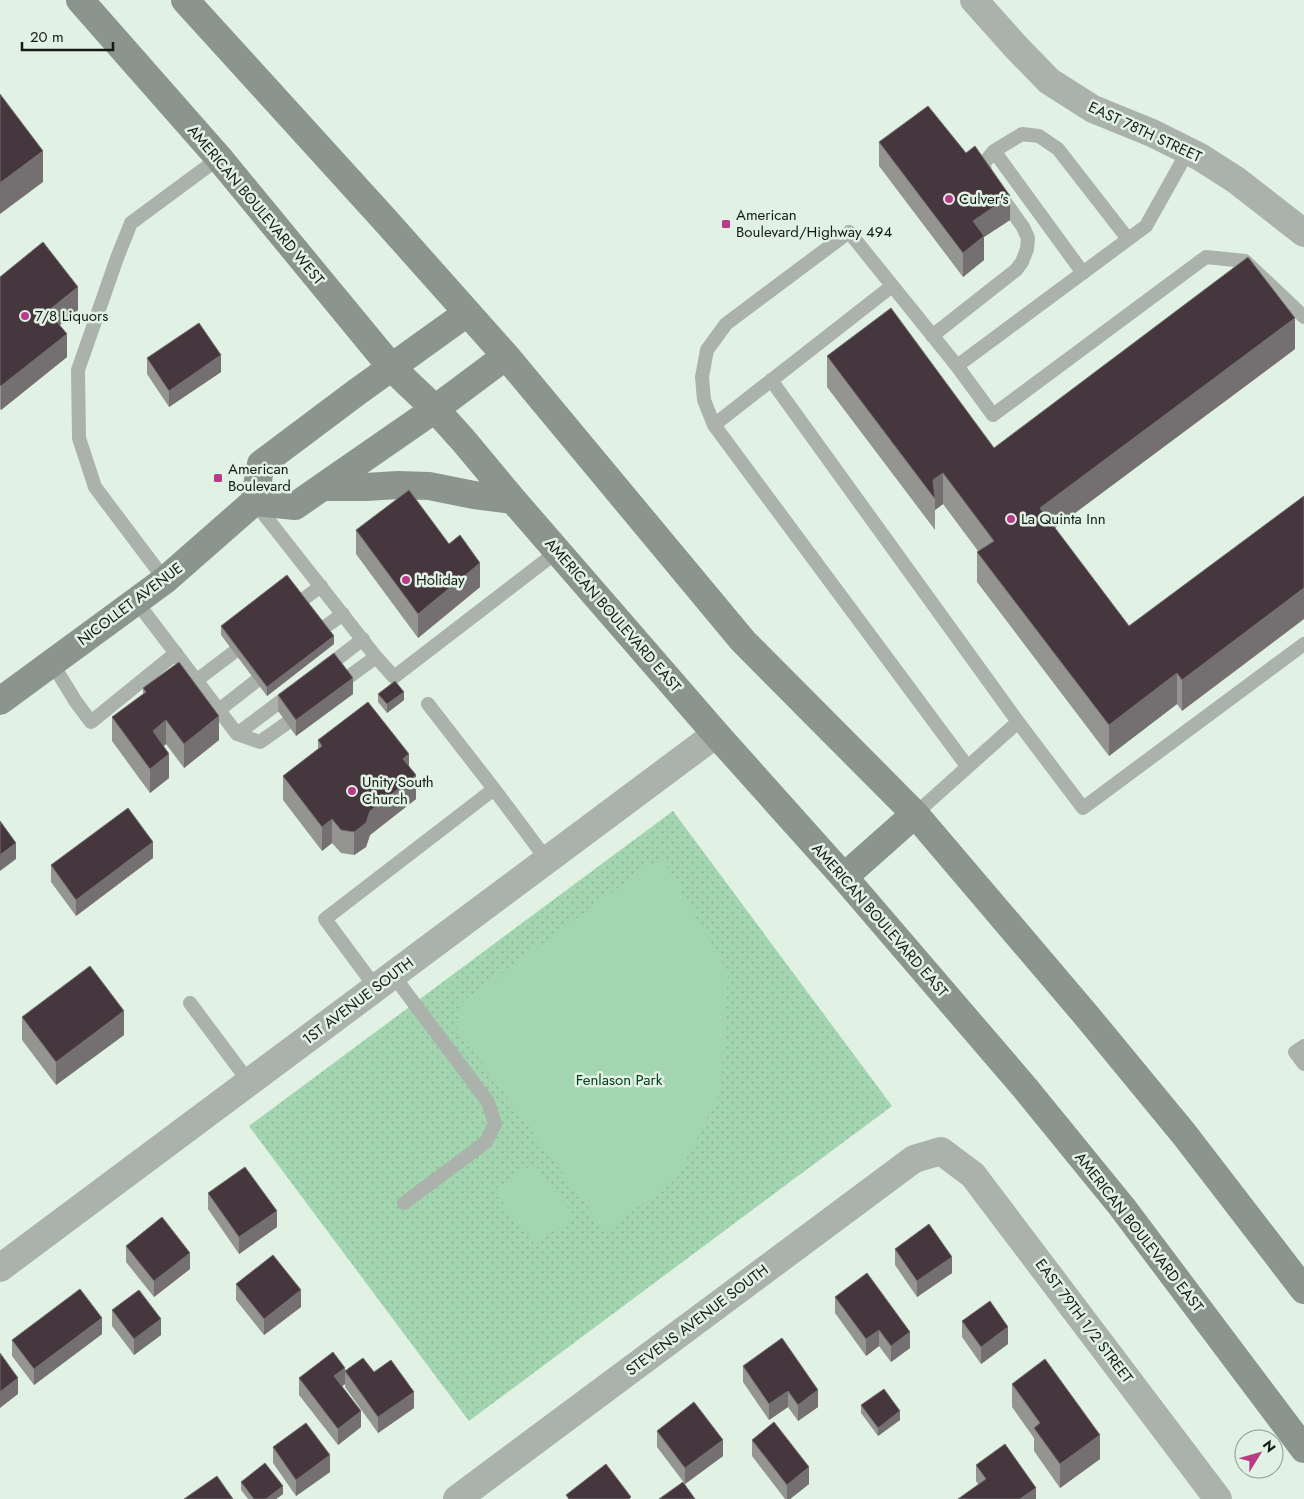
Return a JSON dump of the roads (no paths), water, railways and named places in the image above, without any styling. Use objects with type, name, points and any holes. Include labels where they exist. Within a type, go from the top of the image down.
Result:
[{"type":"main road","name":"AMERICAN BOULEVARD WEST","points":[[80,0],[219,158],[392,368],[435,409]]},
{"type":"main road","points":[[185,0],[506,356],[743,641],[915,814],[1080,1008],[1178,1127],[1304,1290]]},
{"type":"main road","points":[[468,313],[261,464],[254,502],[295,506],[435,409],[506,356]]},
{"type":"main road","name":"AMERICAN BOULEVARD EAST","points":[[435,409],[716,734],[844,877],[1019,1081],[1122,1207],[1301,1440]]},
{"type":"main road","points":[[323,487],[429,486],[513,500]]},
{"type":"main road","name":"NICOLLET AVENUE","points":[[0,701],[165,580],[254,502]]},
{"type":"main road","points":[[844,877],[915,814]]},
{"type":"street","name":"EAST 78TH STREET","points":[[974,0],[1048,81],[1093,109],[1152,133],[1200,157],[1236,180],[1304,233]]},
{"type":"street","name":"1ST AVENUE SOUTH","points":[[0,1268],[716,734]]},
{"type":"street","name":"STEVENS AVENUE SOUTH","points":[[457,1499],[914,1159],[941,1151]]},
{"type":"street","name":"EAST 79TH 1/2 STREET","points":[[941,1151],[973,1175],[1218,1499]]},
{"type":"lane","points":[[932,336],[1016,270],[1022,262],[1027,250],[1028,238],[1023,227],[985,174],[984,163],[994,151],[1022,134],[1039,136],[1058,149],[1128,239]]},
{"type":"lane","points":[[994,151],[1083,273]]},
{"type":"lane","points":[[957,366],[1146,226],[1188,151]]},
{"type":"lane","points":[[165,580],[94,487],[79,438],[78,370],[117,258],[131,224],[219,158]]},
{"type":"lane","points":[[967,766],[714,424],[704,400],[702,377],[707,350],[726,324],[849,232],[957,366],[993,415],[1206,257],[1245,261],[1304,317]]},
{"type":"lane","points":[[714,424],[892,286]]},
{"type":"lane","points":[[771,380],[1018,722],[1083,808],[1304,644]]},
{"type":"lane","points":[[254,502],[376,657],[394,677],[558,551]]},
{"type":"lane","points":[[301,601],[320,586]]},
{"type":"lane","points":[[136,601],[237,734],[260,742],[287,723]]},
{"type":"lane","points":[[322,629],[343,614]]},
{"type":"lane","points":[[316,674],[363,639]]},
{"type":"lane","points":[[197,680],[234,652]]},
{"type":"lane","points":[[52,663],[91,722],[176,653]]},
{"type":"lane","points":[[343,681],[376,657]]},
{"type":"lane","points":[[219,710],[256,681]]},
{"type":"lane","points":[[237,734],[300,686]]},
{"type":"lane","points":[[428,704],[547,860]]},
{"type":"lane","points":[[915,814],[1018,722]]},
{"type":"lane","points":[[404,1203],[486,1142],[495,1124],[488,1102],[384,981],[325,919],[494,789]]},
{"type":"lane","points":[[190,1003],[249,1082]]},
{"type":"lane","points":[[1304,1046],[1295,1052],[1304,1064]]},
{"type":"place","name":"Culver's","points":[[949,199]]},
{"type":"place","name":"American Boulevard/Highway 494","points":[[726,224]]},
{"type":"place","name":"7/8 Liquors","points":[[25,316]]},
{"type":"place","name":"American Boulevard","points":[[218,478]]},
{"type":"place","name":"La Quinta Inn","points":[[1011,519]]},
{"type":"place","name":"Holiday","points":[[406,580]]},
{"type":"place","name":"Unity South Church","points":[[352,791]]},
{"type":"park label","name":"Fenlason Park","points":[[619,1080]]}]
